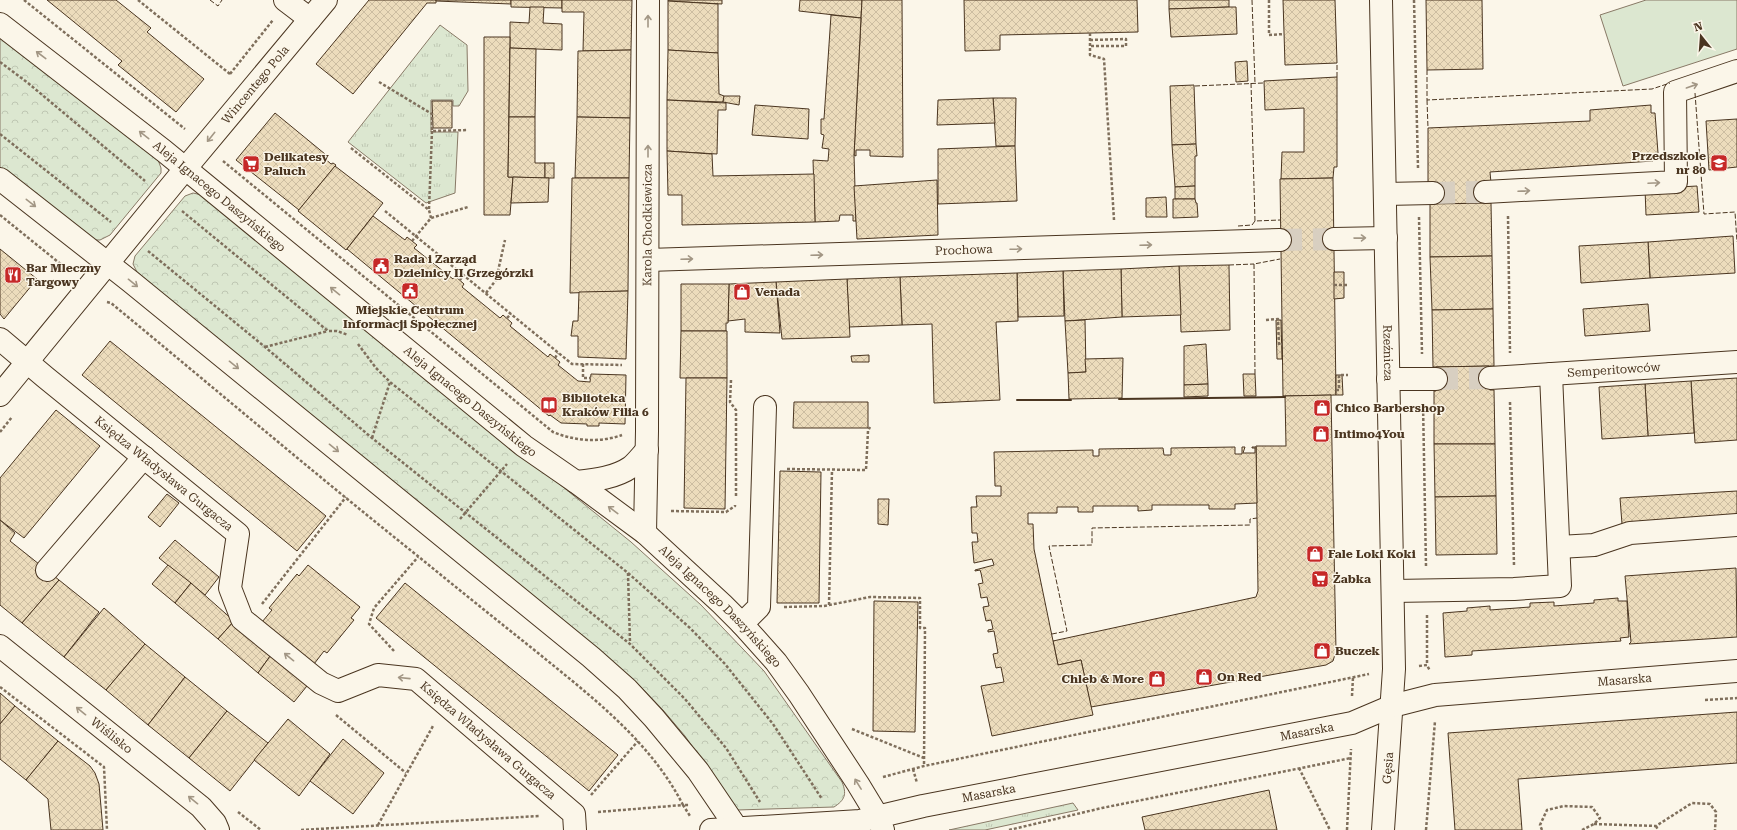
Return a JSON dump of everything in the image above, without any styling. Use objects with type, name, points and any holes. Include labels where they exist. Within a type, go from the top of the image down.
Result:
[{"type":"street","name":"Wincentego Pola","points":[[185,169],[326,0]]},
{"type":"street","name":"Karola Chodkiewicza","points":[[645,533],[647,450],[648,0]]},
{"type":"street","name":"Rzeźnicza","points":[[1381,0],[1393,591],[1394,669],[1392,706]]},
{"type":"street","points":[[286,1],[310,19]]},
{"type":"street","name":"Aleja Ignacego Daszyńskiego","points":[[0,24],[185,169],[524,446],[645,533],[722,604],[776,662],[812,713],[858,784],[881,824]]},
{"type":"street","points":[[1486,192],[1676,182],[1675,92],[1737,71]]},
{"type":"street","points":[[0,395],[185,169]]},
{"type":"street","points":[[0,179],[109,263],[627,689],[654,718],[698,771],[738,829]]},
{"type":"street","points":[[1385,194],[1425,193]]},
{"type":"street","points":[[1334,239],[1386,238]]},
{"type":"street","name":"Prochowa","points":[[648,260],[1280,240]]},
{"type":"street","name":"Księdza Władysława Gurgacza","points":[[0,339],[238,534],[230,588],[242,619],[324,685],[338,691],[378,675],[416,679],[574,822]]},
{"type":"street","name":"Semperitowców","points":[[1500,377],[1737,362]]},
{"type":"street","points":[[1393,591],[1514,589],[1560,586],[1551,374]]},
{"type":"street","points":[[1388,379],[1429,379]]},
{"type":"street","points":[[742,624],[759,607],[765,407]]},
{"type":"street","points":[[576,482],[599,480],[614,475],[631,467],[647,450]]},
{"type":"street","points":[[47,570],[144,457]]},
{"type":"street","points":[[1559,546],[1594,545],[1630,533],[1737,525]]},
{"type":"street","name":"Wiślisko","points":[[0,646],[201,807],[215,823],[218,830]]},
{"type":"street","name":"Masarska","points":[[711,830],[860,821],[881,824],[923,806],[1352,723],[1392,706],[1436,695],[1737,671]]},
{"type":"street","name":"Gęsia","points":[[1383,830],[1392,706]]},
{"type":"path","points":[[24,0],[182,128],[185,130],[190,124]]},
{"type":"path","points":[[138,0],[250,90]]},
{"type":"path","points":[[1269,0],[1269,35],[1284,34]]},
{"type":"path","points":[[1414,0],[1425,193],[1429,379],[1426,591],[1427,665]]},
{"type":"path","points":[[225,80],[286,1]]},
{"type":"path","points":[[1090,33],[1090,55],[1104,59],[1114,225]]},
{"type":"path","points":[[1090,40],[1126,39],[1126,46],[1090,46]]},
{"type":"path","points":[[0,62],[28,83],[146,182]]},
{"type":"path","points":[[379,82],[432,114],[429,210],[431,218]]},
{"type":"path","points":[[179,132],[182,128]]},
{"type":"path","points":[[432,130],[468,130]]},
{"type":"path","points":[[0,134],[113,223]]},
{"type":"path","points":[[351,148],[429,210]]},
{"type":"path","points":[[224,169],[227,164],[553,432],[576,440],[615,438],[630,432]]},
{"type":"path","points":[[1508,192],[1500,377],[1514,589]]},
{"type":"path","points":[[176,206],[328,331]]},
{"type":"path","points":[[412,241],[431,218],[468,207]]},
{"type":"path","points":[[385,211],[572,364],[623,365]]},
{"type":"path","points":[[0,215],[68,270]]},
{"type":"path","points":[[486,293],[496,280],[505,240]]},
{"type":"path","points":[[143,247],[265,347],[372,438],[630,644],[685,699],[726,748],[760,802],[683,805],[574,822],[378,826],[301,830]]},
{"type":"path","points":[[460,280],[463,275]]},
{"type":"path","points":[[1334,285],[1347,285]]},
{"type":"path","points":[[111,303],[114,300]]},
{"type":"path","points":[[104,303],[111,303],[418,557],[593,698],[638,741],[675,789],[691,817]]},
{"type":"path","points":[[507,318],[511,314]]},
{"type":"path","points":[[1266,320],[1278,319],[1278,344],[1282,344]]},
{"type":"path","points":[[265,347],[328,331],[337,331],[351,338]]},
{"type":"path","points":[[356,342],[376,368],[390,382],[628,573],[690,628],[725,664],[773,724],[823,799],[815,799]]},
{"type":"path","points":[[554,358],[558,353]]},
{"type":"path","points":[[583,364],[583,378],[591,378]]},
{"type":"path","points":[[1336,390],[1339,390],[1338,375],[1348,375]]},
{"type":"path","points":[[671,511],[726,512],[736,506],[736,410],[730,402],[731,380]]},
{"type":"path","points":[[372,438],[390,382]]},
{"type":"path","points":[[0,432],[15,414]]},
{"type":"path","points":[[423,561],[543,423]]},
{"type":"path","points":[[763,469],[866,470],[868,430],[870,427]]},
{"type":"path","points":[[829,605],[832,470]]},
{"type":"path","points":[[247,622],[346,497]]},
{"type":"path","points":[[394,677],[396,652],[368,624],[374,608],[418,557]]},
{"type":"path","points":[[628,573],[630,644]]},
{"type":"path","points":[[759,607],[829,605],[870,597],[920,598],[920,628],[925,628],[924,766]]},
{"type":"path","points":[[858,784],[924,766],[1353,677],[1352,695]]},
{"type":"path","points":[[324,685],[335,715],[406,773]]},
{"type":"path","points":[[0,687],[104,767],[108,830]]},
{"type":"path","points":[[378,826],[445,704]]},
{"type":"path","points":[[850,728],[924,758]]},
{"type":"path","points":[[574,822],[638,741]]},
{"type":"path","points":[[1347,830],[1351,743]]},
{"type":"path","points":[[1009,830],[1102,808],[1351,758]]},
{"type":"path","points":[[1299,768],[1330,830]]},
{"type":"path","points":[[1594,824],[1656,826],[1692,803],[1710,804],[1716,812],[1715,830]]},
{"type":"path","points":[[1542,830],[1540,826],[1547,810],[1564,806],[1592,807],[1600,818],[1594,824],[1582,830]]},
{"type":"path","points":[[1656,826],[1658,830]]},
{"type":"green space","points":[[1646,0],[1737,0],[1737,49],[1623,86],[1600,15]]},
{"type":"green space","points":[[440,25],[467,45],[468,91],[459,106],[453,106],[453,100],[431,100],[431,132],[458,132],[455,193],[426,203],[348,142]]},
{"type":"green space","points":[[0,33],[157,157],[161,168],[161,173],[110,235],[100,240],[94,240],[0,170]]},
{"type":"green space","points":[[193,193],[202,195],[631,542],[701,605],[764,671],[842,782],[845,793],[841,802],[834,807],[737,810],[685,736],[663,710],[634,680],[361,459],[137,272],[133,264],[135,256],[185,196]]},
{"type":"green space","points":[[1073,803],[1078,810],[985,830],[949,830]]},
{"type":"building","points":[[47,0],[116,0],[151,28],[147,32],[204,79],[176,112],[118,65],[122,61]]},
{"type":"building","points":[[369,0],[436,0],[436,3],[427,3],[353,94],[316,64]]},
{"type":"building","points":[[511,0],[511,4],[436,1]]},
{"type":"building","points":[[511,0],[562,0],[562,8],[511,7]]},
{"type":"building","points":[[562,0],[632,0],[631,50],[583,51],[584,12],[562,12]]},
{"type":"building","points":[[722,0],[722,4],[668,1]]},
{"type":"building","points":[[800,0],[862,0],[861,18],[799,11]]},
{"type":"building","points":[[862,0],[902,0],[903,157],[870,156],[870,150],[856,150],[856,156],[854,155]]},
{"type":"building","points":[[964,0],[1137,0],[1138,32],[1000,35],[1000,50],[965,51]]},
{"type":"building","points":[[1169,0],[1229,0],[1229,7],[1169,9]]},
{"type":"building","points":[[1283,0],[1335,0],[1337,63],[1285,65]]},
{"type":"building","points":[[1426,0],[1482,0],[1483,69],[1427,70]]},
{"type":"building","points":[[668,1],[718,4],[718,53],[668,50]]},
{"type":"building","points":[[530,7],[544,7],[543,23],[562,24],[562,50],[510,48],[510,22],[529,23]]},
{"type":"building","points":[[1236,7],[1237,34],[1171,37],[1169,9]]},
{"type":"building","points":[[831,15],[861,18],[854,155],[856,221],[853,221],[853,215],[840,215],[839,221],[815,222],[813,160],[828,161],[829,149],[822,148],[824,135],[821,134],[821,119],[824,119]]},
{"type":"building","points":[[484,37],[510,37],[508,177],[513,177],[510,215],[484,215]]},
{"type":"building","points":[[510,48],[536,49],[535,117],[509,117]]},
{"type":"building","points":[[631,50],[630,118],[577,117],[578,51]]},
{"type":"building","points":[[668,50],[718,53],[719,94],[724,96],[723,102],[667,100]]},
{"type":"building","points":[[1247,61],[1248,81],[1236,82],[1235,62]]},
{"type":"building","points":[[1337,77],[1337,167],[1334,167],[1333,178],[1281,179],[1282,152],[1304,152],[1304,108],[1265,110],[1264,81]]},
{"type":"building","points":[[1194,85],[1196,144],[1172,145],[1170,86]]},
{"type":"building","points":[[724,96],[740,96],[739,105],[723,102]]},
{"type":"building","points":[[993,98],[1016,98],[1015,146],[996,146]]},
{"type":"building","points":[[993,98],[995,123],[937,125],[938,100]]},
{"type":"building","points":[[667,100],[726,103],[726,110],[718,110],[717,154],[667,151]]},
{"type":"building","points":[[432,101],[452,101],[452,128],[433,128]]},
{"type":"building","points":[[755,105],[809,109],[808,139],[752,135]]},
{"type":"building","points":[[1651,105],[1651,113],[1655,113],[1658,153],[1653,155],[1653,161],[1490,172],[1491,183],[1486,203],[1433,204],[1428,184],[1428,128],[1590,121],[1590,110]]},
{"type":"building","points":[[275,113],[325,154],[323,157],[331,164],[333,163],[336,165],[299,210],[236,160]]},
{"type":"building","points":[[509,117],[535,117],[535,163],[545,163],[545,178],[508,177]]},
{"type":"building","points":[[577,117],[630,118],[629,178],[575,178]]},
{"type":"building","points":[[1737,119],[1737,167],[1709,170],[1706,121]]},
{"type":"building","points":[[1196,144],[1197,156],[1195,156],[1195,186],[1175,187],[1172,145]]},
{"type":"building","points":[[1015,146],[1017,201],[938,204],[938,149]]},
{"type":"building","points":[[667,151],[712,154],[713,176],[814,174],[815,222],[682,225],[682,195],[668,195]]},
{"type":"building","points":[[545,163],[554,163],[554,178],[545,178]]},
{"type":"building","points":[[335,166],[383,203],[346,250],[298,211]]},
{"type":"building","points":[[513,177],[549,178],[548,202],[511,203]]},
{"type":"building","points":[[572,178],[629,178],[628,291],[570,293]]},
{"type":"building","points":[[1333,178],[1336,395],[1283,396],[1280,179]]},
{"type":"building","points":[[937,180],[938,235],[857,239],[854,186]]},
{"type":"building","points":[[1195,186],[1195,199],[1175,199],[1175,187]]},
{"type":"building","points":[[1697,186],[1699,212],[1646,215],[1645,189]]},
{"type":"building","points":[[1166,197],[1167,217],[1146,217],[1146,198]]},
{"type":"building","points":[[1173,199],[1195,199],[1197,203],[1198,217],[1173,218]]},
{"type":"building","points":[[1491,203],[1492,256],[1430,257],[1430,204]]},
{"type":"building","points":[[373,216],[405,240],[407,237],[417,245],[414,248],[453,279],[455,276],[464,284],[462,287],[500,318],[503,315],[512,323],[510,326],[548,357],[550,354],[560,362],[558,365],[578,381],[590,382],[591,374],[626,375],[625,424],[599,423],[599,426],[587,426],[587,424],[561,423],[550,415],[549,416],[347,249]]},
{"type":"building","points":[[1733,236],[1735,273],[1650,278],[1648,242]]},
{"type":"building","points":[[1648,242],[1650,278],[1581,283],[1579,246]]},
{"type":"building","points":[[0,249],[37,279],[4,319],[0,314]]},
{"type":"building","points":[[1492,256],[1493,309],[1432,310],[1430,257]]},
{"type":"building","points":[[1229,265],[1230,330],[1181,332],[1179,266]]},
{"type":"building","points":[[1179,266],[1181,315],[1122,317],[1121,269]]},
{"type":"building","points":[[1121,269],[1122,317],[1065,321],[1063,271]]},
{"type":"building","points":[[1063,271],[1064,316],[1018,317],[1017,273]]},
{"type":"building","points":[[1334,272],[1344,272],[1344,298],[1334,299]]},
{"type":"building","points":[[1017,273],[1018,321],[996,322],[1000,400],[934,403],[932,324],[902,325],[900,277]]},
{"type":"building","points":[[900,277],[902,325],[849,327],[847,279]]},
{"type":"building","points":[[847,279],[850,337],[782,339],[776,282]]},
{"type":"building","points":[[776,282],[780,333],[745,332],[745,319],[728,321],[729,284]]},
{"type":"building","points":[[681,284],[729,284],[728,323],[726,323],[726,331],[681,331]]},
{"type":"building","points":[[628,291],[626,359],[578,357],[578,336],[571,336],[573,321],[578,321],[579,292]]},
{"type":"building","points":[[1648,304],[1650,331],[1585,336],[1583,309]]},
{"type":"building","points":[[1493,309],[1494,366],[1433,367],[1432,310]]},
{"type":"building","points":[[1085,320],[1086,372],[1068,373],[1065,321]]},
{"type":"building","points":[[1276,320],[1281,320],[1282,359],[1277,359]]},
{"type":"building","points":[[681,331],[727,331],[727,378],[680,378]]},
{"type":"building","points":[[110,341],[326,516],[297,551],[82,375]]},
{"type":"building","points":[[1206,344],[1208,384],[1184,385],[1184,346]]},
{"type":"building","points":[[869,355],[869,362],[852,362],[851,356]]},
{"type":"building","points":[[1123,358],[1122,398],[1069,399],[1068,373],[1086,372],[1085,359]]},
{"type":"building","points":[[1489,366],[1490,390],[1494,390],[1495,444],[1434,444],[1434,391],[1436,391],[1436,367]]},
{"type":"building","points":[[1243,374],[1255,374],[1256,396],[1244,396]]},
{"type":"building","points":[[1336,375],[1342,375],[1343,395],[1336,395]]},
{"type":"building","points":[[686,378],[727,378],[725,509],[684,508]]},
{"type":"building","points":[[1737,378],[1737,440],[1695,443],[1691,381]]},
{"type":"building","points":[[1691,381],[1694,433],[1648,436],[1645,384]]},
{"type":"building","points":[[1208,384],[1208,396],[1184,397],[1184,385]]},
{"type":"building","points":[[1645,384],[1648,436],[1602,439],[1599,387]]},
{"type":"building","points":[[1331,395],[1336,651],[1333,661],[1326,665],[1091,707],[1081,660],[1058,665],[1053,641],[1256,597],[1258,591],[1256,446],[1286,446],[1285,396]]},
{"type":"building","points":[[794,402],[868,402],[868,428],[793,428]]},
{"type":"building","points":[[56,410],[100,446],[24,538],[0,520],[0,478]]},
{"type":"building","points":[[1434,444],[1495,444],[1496,496],[1435,497]]},
{"type":"building","points":[[1235,447],[1235,454],[1242,454],[1242,447],[1245,447],[1243,453],[1255,453],[1255,448],[1252,447],[1256,447],[1257,503],[1235,504],[1235,509],[1209,509],[1209,505],[1152,505],[1152,510],[1138,511],[1138,506],[1093,506],[1093,512],[1078,512],[1078,507],[1057,507],[1057,513],[1028,513],[1028,524],[1033,524],[1034,549],[1058,665],[1081,660],[1093,715],[992,736],[981,686],[1004,682],[1001,667],[996,668],[993,654],[998,653],[994,631],[988,632],[988,630],[993,629],[991,620],[986,621],[983,607],[989,606],[987,597],[981,598],[978,584],[983,583],[981,573],[980,570],[975,570],[994,565],[992,559],[974,563],[972,542],[978,542],[977,533],[972,533],[971,507],[977,507],[976,496],[1001,496],[1001,486],[995,486],[994,452],[1093,450],[1093,456],[1099,456],[1099,449],[1163,448],[1164,455],[1171,455],[1171,448]]},
{"type":"building","points":[[780,471],[821,472],[819,603],[777,603]]},
{"type":"building","points":[[1737,491],[1737,516],[1622,524],[1620,498]]},
{"type":"building","points":[[167,494],[179,503],[160,527],[148,517]]},
{"type":"building","points":[[1496,496],[1497,554],[1436,555],[1435,497]]},
{"type":"building","points":[[878,499],[889,499],[888,525],[878,524]]},
{"type":"building","points":[[0,520],[15,533],[10,541],[59,580],[22,623],[0,605]]},
{"type":"building","points":[[175,540],[219,577],[205,595],[159,558]]},
{"type":"building","points":[[168,565],[191,583],[175,603],[152,584]]},
{"type":"building","points":[[308,565],[360,607],[351,618],[354,620],[327,653],[324,651],[314,664],[262,622],[272,610],[269,608],[297,574],[299,576]]},
{"type":"building","points":[[1736,568],[1737,637],[1629,644],[1631,642],[1625,576]]},
{"type":"building","points":[[59,580],[99,612],[64,657],[22,623]]},
{"type":"building","points":[[191,583],[234,621],[218,639],[175,603]]},
{"type":"building","points":[[405,583],[618,755],[589,791],[376,618]]},
{"type":"building","points":[[1618,598],[1618,601],[1627,601],[1629,637],[1620,638],[1621,641],[1472,651],[1472,655],[1445,657],[1443,613],[1467,611],[1467,608],[1490,606],[1490,610],[1530,607],[1530,603],[1554,602],[1554,606],[1594,603],[1594,600]]},
{"type":"building","points":[[874,601],[918,602],[915,732],[873,731]]},
{"type":"building","points":[[104,608],[145,644],[106,690],[64,657]]},
{"type":"building","points":[[234,621],[273,652],[258,673],[218,639]]},
{"type":"building","points":[[145,644],[185,677],[148,725],[106,690]]},
{"type":"building","points":[[273,652],[311,681],[294,702],[258,673]]},
{"type":"building","points":[[185,677],[227,711],[189,758],[148,725]]},
{"type":"building","points":[[0,693],[15,706],[0,724]]},
{"type":"building","points":[[15,706],[58,741],[26,780],[0,759],[0,724]]},
{"type":"building","points":[[227,711],[268,743],[230,791],[189,758]]},
{"type":"building","points":[[1737,712],[1737,763],[1518,779],[1522,830],[1455,830],[1448,733]]},
{"type":"building","points":[[288,719],[330,754],[299,796],[254,760]]},
{"type":"building","points":[[343,739],[384,773],[353,814],[310,781]]},
{"type":"building","points":[[58,741],[90,766],[95,773],[99,784],[103,830],[51,830],[48,799],[26,780]]},
{"type":"building","points":[[1269,790],[1277,830],[1145,830],[1142,817]]},
{"type":"tunnel","points":[[1433,193],[1485,192]]},
{"type":"tunnel","points":[[1280,240],[1334,239]]},
{"type":"tunnel","points":[[1436,379],[1490,378]]},
{"type":"fence","points":[[210,0],[218,6],[222,0]]},
{"type":"fence","points":[[1252,0],[1255,83]]},
{"type":"fence","points":[[1337,63],[1337,77]]},
{"type":"fence","points":[[1427,70],[1427,100],[1652,89],[1670,83]]},
{"type":"fence","points":[[1251,83],[1255,221]]},
{"type":"fence","points":[[1195,86],[1263,83]]},
{"type":"fence","points":[[1695,93],[1704,214],[1735,212],[1737,242]]},
{"type":"fence","points":[[1427,100],[1428,128]]},
{"type":"fence","points":[[1238,226],[1252,225],[1255,221],[1280,220]]},
{"type":"fence","points":[[1255,374],[1254,264],[1280,259]]},
{"type":"fence","points":[[1229,265],[1254,264]]},
{"type":"fence","points":[[1052,634],[1067,631],[1049,546],[1092,545],[1092,528],[1250,525],[1250,519],[1257,518]]},
{"type":"wall","points":[[1119,399],[1285,397]]},
{"type":"wall","points":[[1017,400],[1071,400]]},
{"type":"place","name":"Przedszkole nr 80","points":[[1719,163]]},
{"type":"place","name":"Delikatesy Paluch","points":[[251,164]]},
{"type":"place","name":"Rada i Zarząd Dzielnicy II Grzegórzki","points":[[381,266]]},
{"type":"place","name":"Bar Mleczny Targowy","points":[[13,275]]},
{"type":"place","name":"Miejskie Centrum Informacji Społecznej","points":[[410,291]]},
{"type":"place","name":"Venada","points":[[742,292]]},
{"type":"place","name":"Biblioteka Kraków Filia 6","points":[[549,405]]},
{"type":"place","name":"Chico Barbershop","points":[[1322,408]]},
{"type":"place","name":"Intimo4You","points":[[1321,434]]},
{"type":"place","name":"Fale Loki Koki","points":[[1315,554]]},
{"type":"place","name":"Żabka","points":[[1320,579]]},
{"type":"place","name":"Buczek","points":[[1322,651]]},
{"type":"place","name":"On Red","points":[[1204,677]]},
{"type":"place","name":"Chleb & More","points":[[1157,679]]}]
